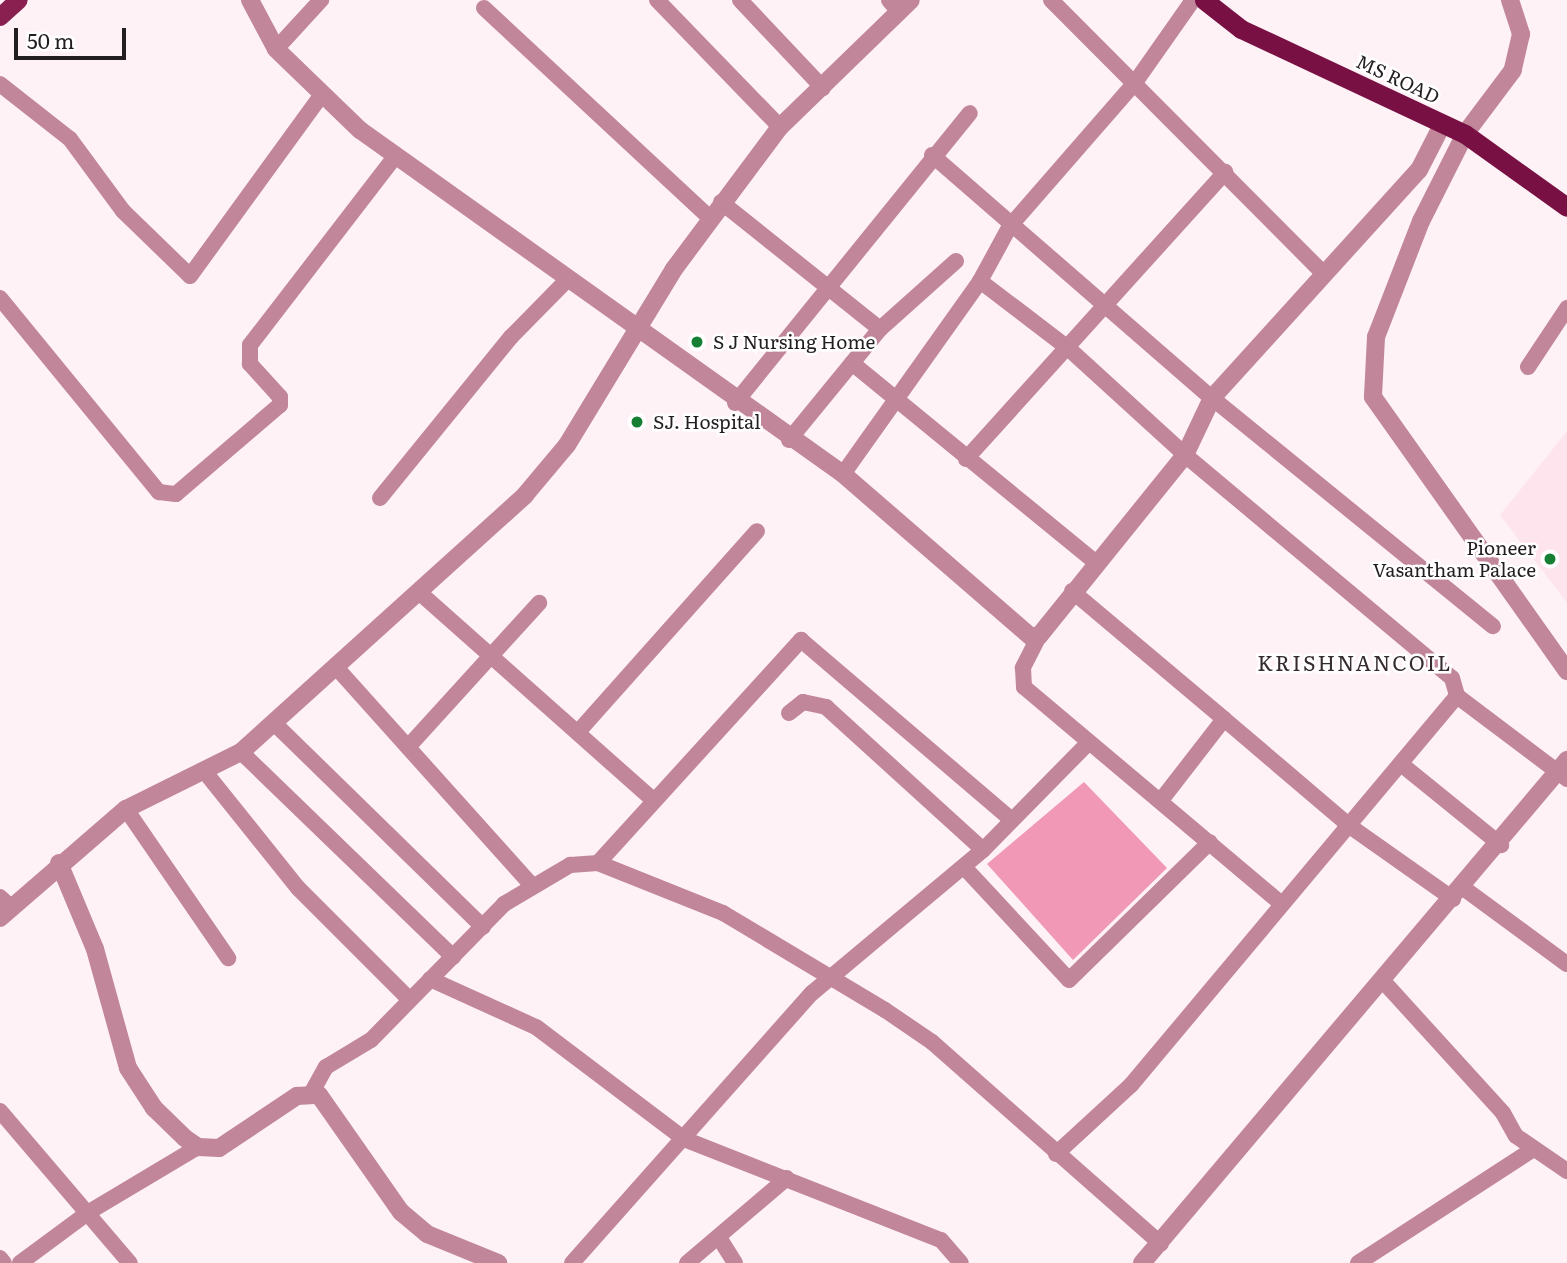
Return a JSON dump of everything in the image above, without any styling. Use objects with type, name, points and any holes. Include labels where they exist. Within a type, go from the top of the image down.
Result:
[{"type":"highway","name":"MS ROAD","points":[[1203,0],[1241,29],[1465,134],[1567,207]]},
{"type":"main road","points":[[0,17],[19,0]]},
{"type":"street","points":[[250,0],[276,49],[320,97],[395,158],[735,403],[843,474],[983,590],[1023,632],[1039,636]]},
{"type":"street","points":[[276,49],[321,0]]},
{"type":"street","points":[[657,0],[780,127]]},
{"type":"street","points":[[740,0],[823,88]]},
{"type":"street","points":[[1051,0],[1226,172],[1322,272]]},
{"type":"street","points":[[843,474],[897,402],[980,281],[1010,226],[1134,84],[1194,0]]},
{"type":"street","points":[[1510,0],[1521,34],[1513,71],[1465,134],[1421,221],[1376,337],[1373,397],[1567,671]]},
{"type":"street","points":[[4,908],[126,809],[241,752],[420,593],[549,469],[635,330],[721,202],[780,127],[823,88],[900,4]]},
{"type":"street","points":[[484,8],[710,218]]},
{"type":"street","points":[[0,85],[70,139],[123,211],[190,276],[320,97]]},
{"type":"street","points":[[735,403],[833,289],[932,155],[970,113]]},
{"type":"street","points":[[1282,904],[1162,799],[1089,743],[1024,687],[1023,668],[1039,636],[1072,591],[1185,455],[1212,398],[1322,272],[1419,170],[1442,125]]},
{"type":"street","points":[[932,155],[1010,226],[1212,398],[1493,626]]},
{"type":"street","points":[[0,298],[159,492],[176,495],[280,405],[281,397],[250,364],[250,345],[395,158]]},
{"type":"street","points":[[966,459],[1226,172]]},
{"type":"street","points":[[721,202],[880,328]]},
{"type":"street","points":[[789,440],[880,328],[957,261]]},
{"type":"street","points":[[380,498],[511,337],[566,281]]},
{"type":"street","points":[[980,281],[1068,348],[1185,455],[1452,678],[1457,696],[1564,770],[1142,1263]]},
{"type":"street","points":[[1528,367],[1567,308]]},
{"type":"street","points":[[852,363],[1095,562]]},
{"type":"street","points":[[578,732],[757,531]]},
{"type":"street","points":[[1072,591],[1351,827],[1567,964]]},
{"type":"street","points":[[420,593],[496,655],[654,801]]},
{"type":"street","points":[[408,747],[496,655],[539,603]]},
{"type":"street","points":[[598,863],[801,640],[1012,820]]},
{"type":"street","points":[[335,666],[530,883]]},
{"type":"street","points":[[1056,1154],[1131,1085],[1282,904],[1351,827],[1457,696]]},
{"type":"street","points":[[789,713],[803,702],[827,707],[983,850]]},
{"type":"street","points":[[1162,799],[1223,719]]},
{"type":"street","points":[[274,723],[483,927]]},
{"type":"street","points":[[572,1263],[830,977],[983,850],[1089,743]]},
{"type":"street","points":[[241,752],[453,957]]},
{"type":"street","points":[[1401,764],[1501,845]]},
{"type":"street","points":[[205,772],[298,888],[409,999]]},
{"type":"street","points":[[126,809],[228,958]]},
{"type":"street","points":[[964,867],[1069,980],[1210,842]]},
{"type":"street","points":[[59,863],[95,948],[128,1068],[154,1108],[198,1147]]},
{"type":"street","points":[[20,1263],[89,1212],[198,1147],[219,1148],[312,1092],[326,1067],[370,1040],[530,883],[570,865],[598,863],[723,913],[932,1042],[1161,1244]]},
{"type":"street","points":[[430,979],[536,1027],[684,1139],[941,1240],[961,1263]]},
{"type":"street","points":[[1383,981],[1532,1150],[1567,1171]]},
{"type":"street","points":[[312,1092],[345,1127],[401,1212],[450,1247],[498,1263]]},
{"type":"street","points":[[0,1111],[130,1263]]},
{"type":"street","points":[[1357,1263],[1532,1150]]},
{"type":"street","points":[[687,1263],[720,1239],[787,1178]]},
{"type":"street","points":[[720,1239],[734,1263]]},
{"type":"street","points":[[0,1258],[4,1263]]},
{"type":"shaded area","name":"Pioneer Vasantham Palace","points":[[1567,431],[1567,603],[1500,515]]},
{"type":"shaded area","points":[[1084,782],[1167,868],[1073,960],[987,864]]},
{"type":"place","name":"S J Nursing Home","points":[[697,342]]},
{"type":"place","name":"SJ. Hospital","points":[[637,422]]},
{"type":"place","name":"Pioneer Vasantham Palace","points":[[1550,559]]},
{"type":"district","name":"KRISHNANCOIL","points":[[1355,662]]}]
